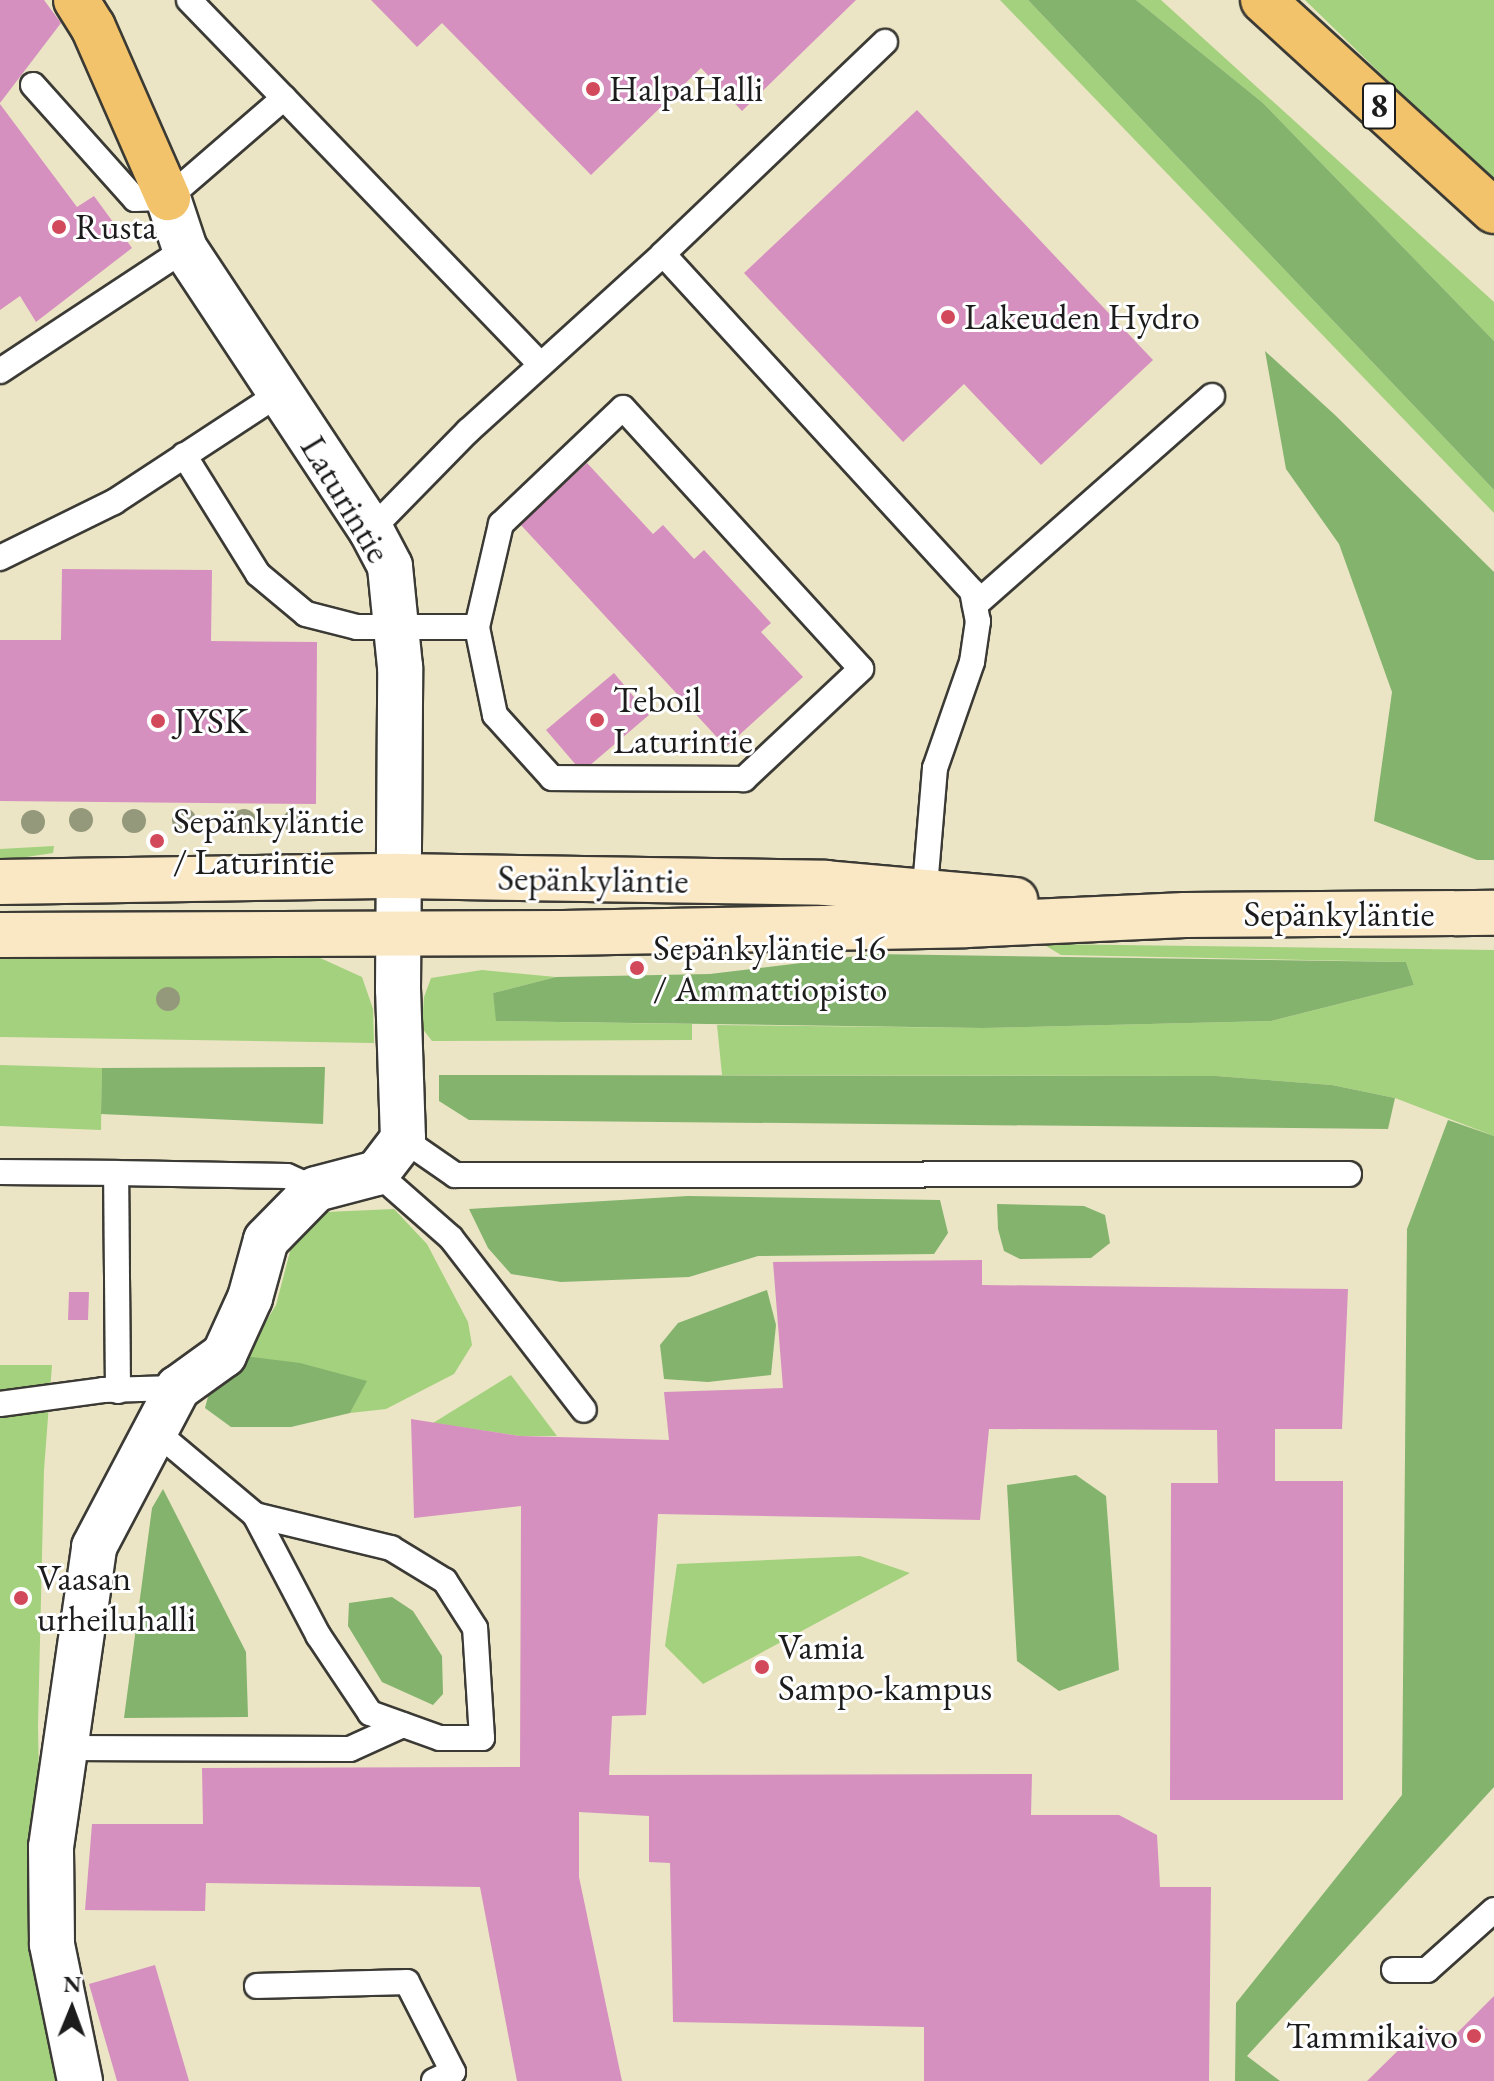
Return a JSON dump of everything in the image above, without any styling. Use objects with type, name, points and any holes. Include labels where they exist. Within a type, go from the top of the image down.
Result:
[{"type":"main road","points":[[76,0],[93,27],[168,198]]},
{"type":"main road","name":"8","points":[[1263,0],[1494,211]]},
{"type":"main road","name":"Sepänkyläntie","points":[[0,882],[398,876],[826,883],[924,909]]},
{"type":"main road","name":"Sepänkyläntie","points":[[0,935],[398,933],[924,909],[1185,915],[1494,913]]},
{"type":"street","name":"Laturintie","points":[[168,198],[185,249],[371,530],[390,566],[399,627],[398,933],[390,1156]]},
{"type":"street","points":[[80,2081],[52,1944],[51,1847],[94,1547],[178,1388],[224,1355],[250,1298],[266,1240],[316,1189],[390,1156]]},
{"type":"lane","points":[[189,0],[540,364]]},
{"type":"lane","points":[[371,530],[468,431],[663,254],[885,42]]},
{"type":"lane","points":[[33,85],[135,199],[168,198],[284,98]]},
{"type":"lane","points":[[0,371],[185,249]]},
{"type":"lane","points":[[663,254],[972,591],[978,621],[972,662],[935,768],[924,909]]},
{"type":"lane","points":[[0,558],[114,502],[280,393]]},
{"type":"lane","points":[[975,605],[1212,396]]},
{"type":"lane","points":[[623,408],[861,669],[744,779],[552,778],[495,715],[477,627],[501,524],[623,408]]},
{"type":"lane","points":[[184,455],[258,574],[306,614],[357,627],[477,627]]},
{"type":"lane","points":[[390,1156],[455,1175],[1349,1174]]},
{"type":"lane","points":[[390,1156],[584,1410]]},
{"type":"lane","points":[[0,1172],[287,1176],[316,1189]]},
{"type":"lane","points":[[116,1173],[118,1391]]},
{"type":"lane","points":[[0,1404],[178,1388]]},
{"type":"lane","points":[[155,1431],[255,1515],[318,1635],[370,1713],[440,1738],[482,1738],[475,1628],[445,1581],[391,1548],[255,1515]]},
{"type":"lane","points":[[65,1748],[350,1749],[403,1725]]},
{"type":"lane","points":[[1394,1970],[1427,1970],[1494,1910]]},
{"type":"lane","points":[[257,1986],[407,1982],[453,2072],[434,2081]]},
{"type":"green space","points":[[1000,0],[1028,0],[1494,490],[1494,513]]},
{"type":"green space","points":[[1028,0],[1136,0],[1263,103],[1494,341],[1494,490]]},
{"type":"green space","points":[[1136,0],[1161,0],[1494,302],[1494,341],[1263,103]]},
{"type":"green space","points":[[1305,0],[1494,0],[1494,184]]},
{"type":"green space","points":[[1265,351],[1335,415],[1494,572],[1494,860],[1477,860],[1374,821],[1392,692],[1339,544],[1286,469]]},
{"type":"green space","points":[[54,846],[53,853],[0,861],[0,849]]},
{"type":"green space","points":[[1043,944],[1494,950],[1494,1136],[1395,1098],[1332,1085],[1216,1076],[722,1075],[717,1025],[982,1028],[1271,1021],[1414,985],[1406,962],[1061,955]]},
{"type":"green space","points":[[0,954],[318,957],[362,977],[373,1009],[374,1043],[0,1037]]},
{"type":"green space","points":[[874,954],[1406,962],[1414,985],[1271,1021],[982,1028],[496,1021],[493,993],[556,977],[710,974]]},
{"type":"green space","points":[[482,970],[556,977],[493,993],[497,1021],[692,1024],[692,1040],[432,1041],[422,1028],[424,997],[431,978]]},
{"type":"green space","points":[[0,1065],[102,1068],[101,1130],[0,1126]]},
{"type":"green space","points":[[325,1067],[323,1124],[101,1114],[102,1068]]},
{"type":"green space","points":[[439,1075],[1216,1076],[1332,1085],[1395,1098],[1388,1129],[469,1120],[439,1101]]},
{"type":"green space","points":[[1448,1120],[1494,1136],[1494,1787],[1247,2056],[1280,2081],[1235,2081],[1236,2003],[1402,1795],[1407,1229]]},
{"type":"green space","points":[[688,1196],[940,1200],[948,1233],[934,1254],[758,1256],[689,1277],[561,1282],[511,1274],[488,1248],[469,1209]]},
{"type":"green space","points":[[997,1204],[1084,1206],[1105,1215],[1110,1243],[1091,1258],[1020,1259],[1004,1251],[998,1229]]},
{"type":"green space","points":[[394,1209],[427,1244],[468,1322],[472,1345],[454,1374],[386,1409],[350,1413],[366,1382],[245,1356],[276,1305],[292,1244],[326,1212]]},
{"type":"green space","points":[[767,1290],[776,1325],[771,1375],[708,1382],[664,1379],[660,1345],[678,1323]]},
{"type":"green space","points":[[245,1356],[300,1363],[367,1381],[350,1413],[291,1427],[231,1427],[205,1408],[211,1385]]},
{"type":"green space","name":"Vaasan urheiluhalli","points":[[0,1365],[52,1365],[44,1470],[38,1726],[42,1940],[72,2081],[0,2081]]},
{"type":"green space","points":[[511,1375],[557,1436],[520,1436],[433,1423]]},
{"type":"green space","points":[[1076,1475],[1106,1496],[1119,1670],[1059,1691],[1017,1661],[1007,1485]]},
{"type":"green space","points":[[163,1489],[246,1652],[248,1717],[124,1718],[152,1508]]},
{"type":"green space","points":[[860,1556],[910,1573],[703,1684],[665,1646],[677,1564]]},
{"type":"green space","points":[[392,1597],[413,1611],[442,1656],[443,1694],[433,1705],[382,1682],[348,1626],[349,1603]]},
{"type":"building","points":[[0,0],[44,0],[61,23],[0,103]]},
{"type":"building","name":"HalpaHalli","points":[[371,0],[856,0],[742,111],[701,68],[591,175],[442,23],[417,47]]},
{"type":"building","name":"Rusta","points":[[0,104],[77,207],[94,196],[132,248],[36,322],[20,296],[0,310]]},
{"type":"building","name":"Lakeuden Hydro","points":[[917,110],[1153,360],[1041,465],[964,384],[903,442],[744,273]]},
{"type":"building","points":[[587,463],[653,534],[663,525],[694,559],[704,550],[771,623],[761,632],[803,677],[726,747],[520,524]]},
{"type":"building","name":"JYSK","points":[[62,569],[212,570],[211,641],[317,642],[316,804],[0,801],[0,640],[61,640]]},
{"type":"building","points":[[614,673],[649,715],[582,772],[546,730]]},
{"type":"building","points":[[982,1260],[982,1285],[1348,1289],[1342,1429],[1275,1429],[1275,1481],[1343,1481],[1343,1800],[1170,1800],[1171,1483],[1218,1483],[1217,1430],[989,1429],[980,1520],[658,1514],[646,1715],[612,1716],[609,1775],[1032,1774],[1031,1815],[1119,1815],[1157,1835],[1160,1887],[1211,1887],[1209,2081],[924,2081],[924,2027],[673,2022],[670,1863],[649,1862],[649,1816],[579,1812],[579,1877],[622,2081],[517,2081],[480,1887],[206,1883],[205,1911],[85,1910],[92,1824],[203,1824],[202,1768],[520,1767],[521,1506],[414,1518],[411,1419],[520,1436],[669,1440],[664,1392],[783,1388],[773,1262]]},
{"type":"building","points":[[69,1292],[89,1292],[88,1320],[68,1320]]},
{"type":"building","points":[[155,1965],[189,2081],[117,2081],[89,1984]]},
{"type":"building","name":"Tammikaivo","points":[[1494,1996],[1494,2081],[1367,2081],[1424,2025],[1443,2047]]},
{"type":"place","name":"HalpaHalli","points":[[593,89]]},
{"type":"place","name":"Rusta","points":[[59,227]]},
{"type":"place","name":"Lakeuden Hydro","points":[[948,317]]},
{"type":"place","name":"Teboil Laturintie","points":[[597,720]]},
{"type":"place","name":"JYSK","points":[[158,721]]},
{"type":"place","name":"Sepänkyläntie / Laturintie","points":[[157,841]]},
{"type":"place","name":"Sepänkyläntie 16 / Ammattiopisto","points":[[637,968]]},
{"type":"place","name":"Vaasan urheiluhalli","points":[[21,1598]]},
{"type":"place","name":"Vamia Sampo-kampus","points":[[762,1667]]},
{"type":"place","name":"Tammikaivo","points":[[1474,2036]]}]
